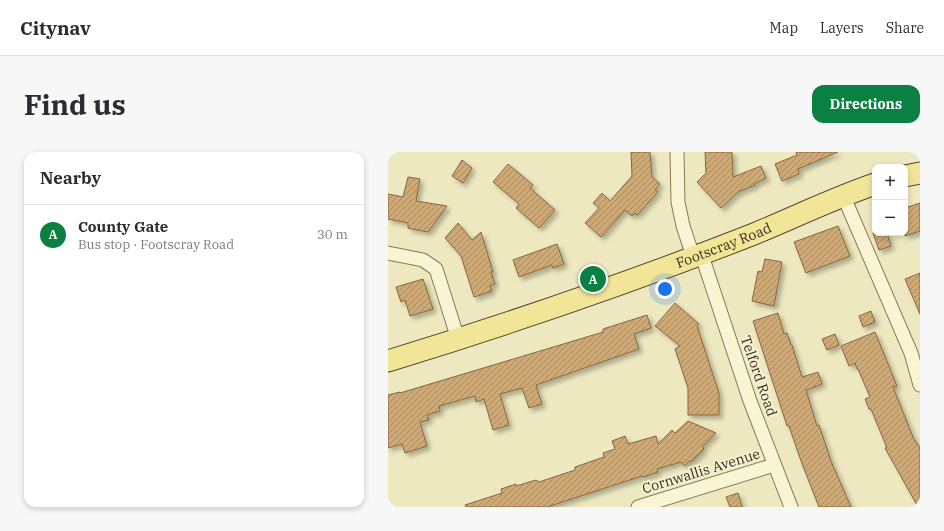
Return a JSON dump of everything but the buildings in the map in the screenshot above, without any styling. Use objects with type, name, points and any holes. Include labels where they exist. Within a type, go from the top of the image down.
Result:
[{"type":"main road","points":[[908,175],[920,173]]},
{"type":"main road","name":"Footscray Road","points":[[388,360],[458,339],[597,293],[755,233],[843,195],[872,185]]},
{"type":"street","name":"Telford Road","points":[[677,152],[678,202],[683,226],[697,255],[750,401],[791,507]]},
{"type":"street","points":[[843,195],[911,353],[920,385]]},
{"type":"street","points":[[388,253],[423,260],[436,269],[458,339]]},
{"type":"street","name":"Cornwallis Avenue","points":[[638,507],[774,465]]},
{"type":"place","name":"County Gate","points":[[593,279]]}]
